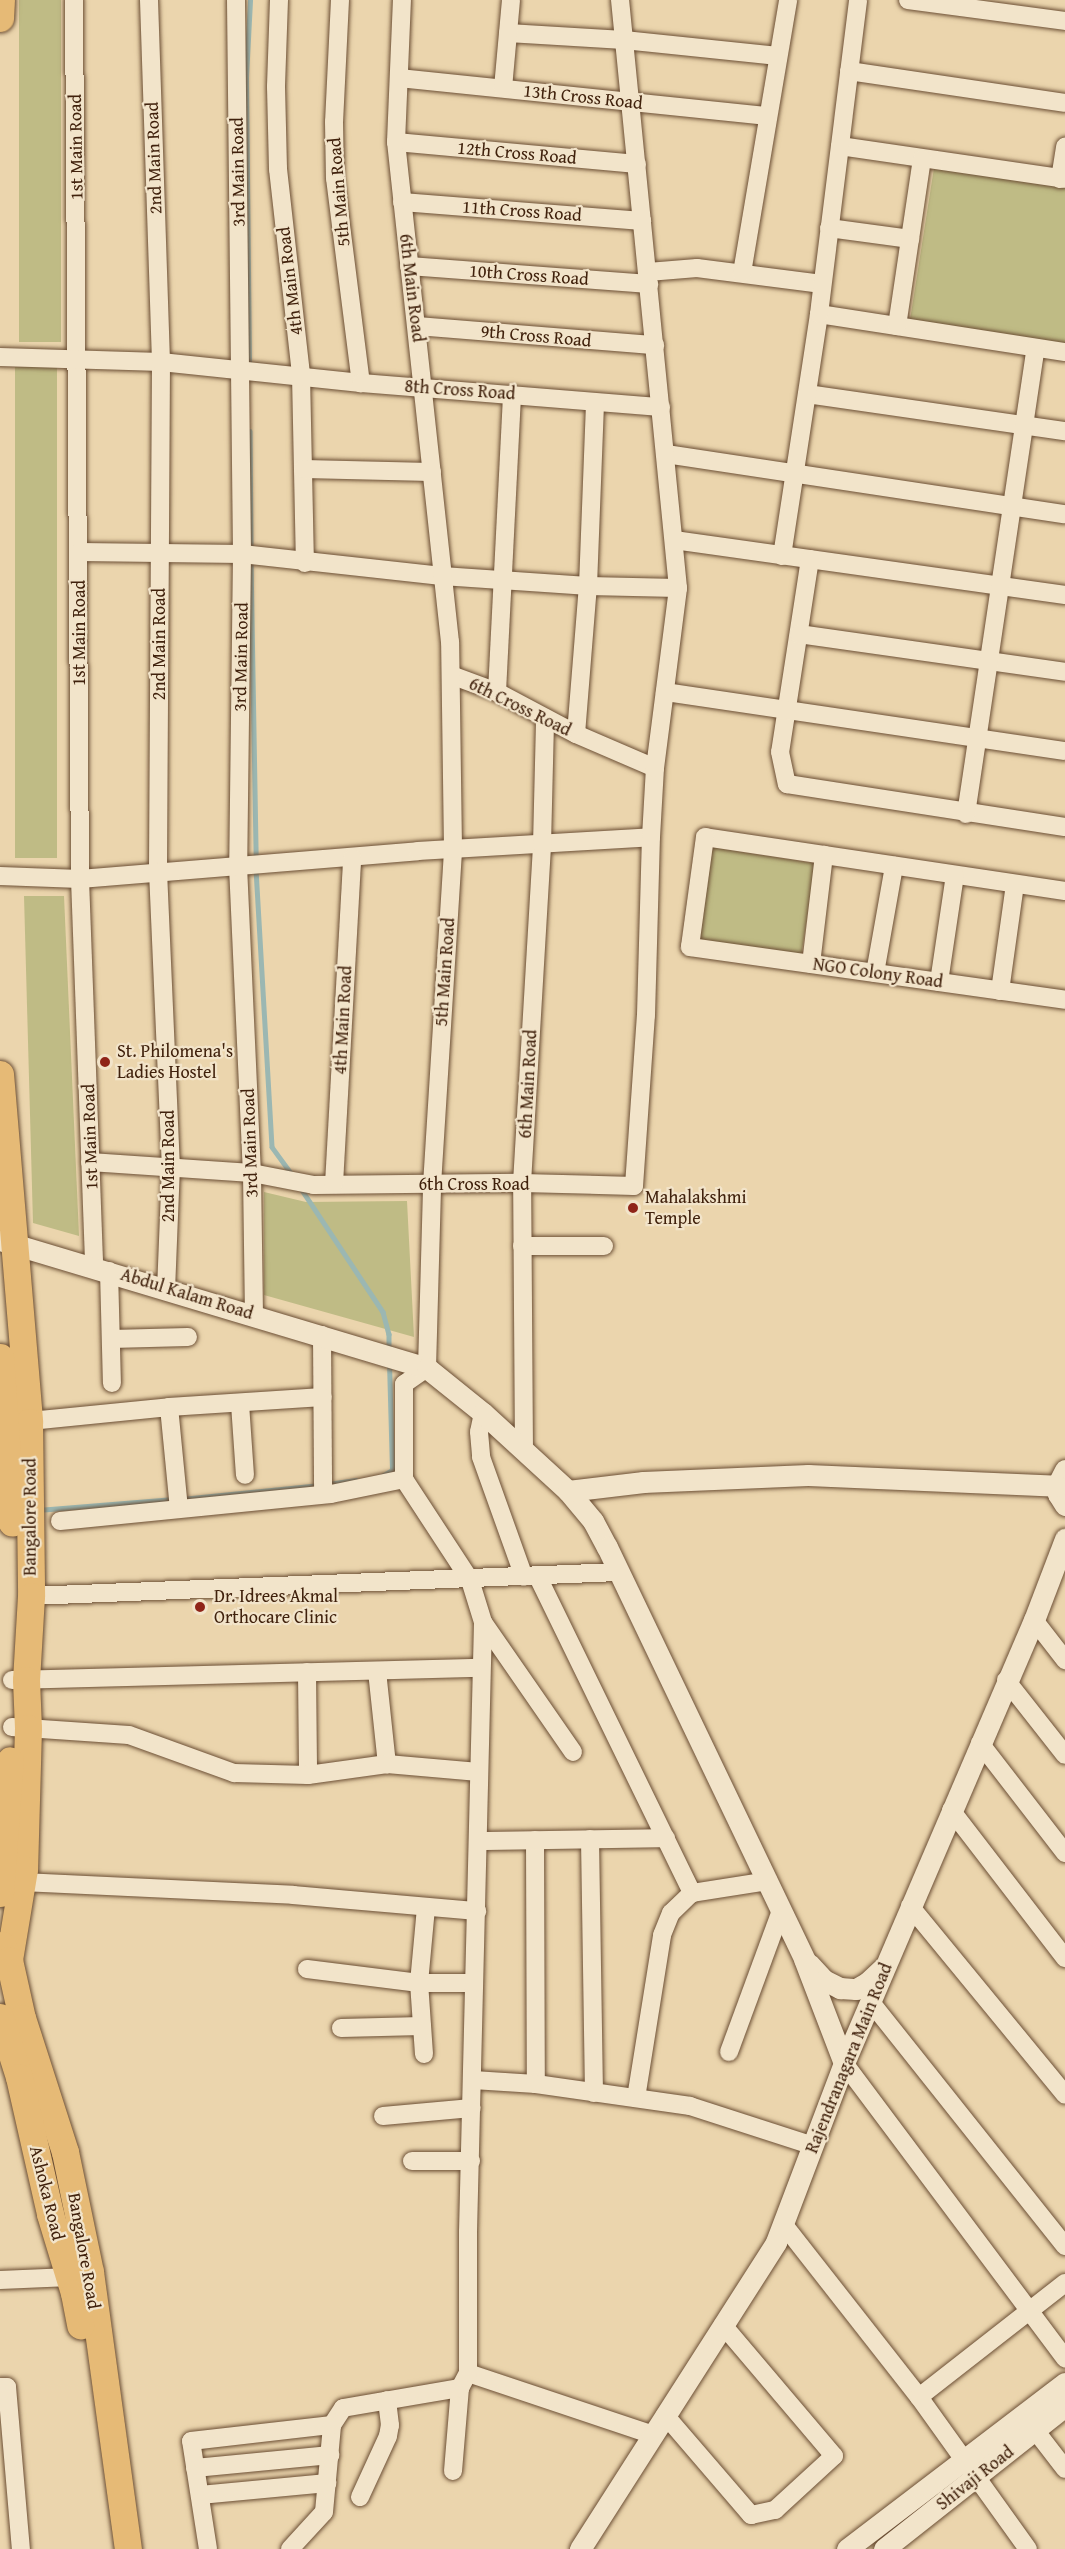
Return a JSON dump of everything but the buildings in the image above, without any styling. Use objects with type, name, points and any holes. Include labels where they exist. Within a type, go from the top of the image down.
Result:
[{"type":"main road","points":[[0,18],[1,0]]},
{"type":"main road","name":"Bangalore Road","points":[[0,1074],[18,1422],[21,1538],[20,1727],[11,1887],[4,1950],[22,2018],[65,2152],[90,2272],[128,2549]]},
{"type":"main road","name":"Bangalore Road","points":[[0,1357],[18,1422]]},
{"type":"main road","name":"Bangalore Road","points":[[19,1680],[31,1596],[21,1538]]},
{"type":"main road","name":"Ashoka Road","points":[[0,2017],[20,2077],[50,2214],[70,2277],[93,2405],[112,2549]]},
{"type":"street","name":"1st Main Road","points":[[74,0],[80,879],[90,1162],[111,1339],[112,1383]]},
{"type":"street","name":"2nd Main Road","points":[[149,0],[161,362],[158,871],[171,1166],[166,1288]]},
{"type":"street","name":"3rd Main Road","points":[[236,0],[249,370],[242,554],[238,866],[252,1173],[255,1315]]},
{"type":"street","name":"4th Main Road","points":[[279,0],[276,87],[278,169],[302,375],[305,562]]},
{"type":"street","name":"5th Main Road","points":[[340,0],[334,122],[335,178],[361,383]]},
{"type":"street","name":"6th Main Road","points":[[402,0],[396,142],[425,388],[442,576]]},
{"type":"street","points":[[503,88],[511,0]]},
{"type":"street","points":[[0,876],[80,879],[352,856],[651,837],[656,768],[678,588],[620,0]]},
{"type":"street","points":[[742,273],[788,0]]},
{"type":"street","points":[[782,556],[819,314],[858,0]]},
{"type":"street","points":[[908,0],[980,5],[1065,21]]},
{"type":"street","points":[[508,33],[624,40],[778,56]]},
{"type":"street","points":[[849,71],[1065,103]]},
{"type":"street","name":"13th Cross Road","points":[[399,78],[768,116]]},
{"type":"street","name":"12th Cross Road","points":[[396,142],[637,164]]},
{"type":"street","points":[[840,146],[1062,179],[1065,146]]},
{"type":"street","points":[[897,326],[922,159]]},
{"type":"street","name":"11th Cross Road","points":[[402,202],[642,221]]},
{"type":"street","points":[[829,228],[910,240]]},
{"type":"street","name":"10th Cross Road","points":[[409,266],[648,278],[697,268],[822,284]]},
{"type":"street","points":[[819,314],[1065,352]]},
{"type":"street","name":"9th Cross Road","points":[[417,326],[655,345]]},
{"type":"street","points":[[966,814],[1036,348]]},
{"type":"street","name":"8th Cross Road","points":[[0,357],[161,362],[361,383],[661,407]]},
{"type":"street","points":[[497,692],[512,394]]},
{"type":"street","points":[[807,394],[1065,431]]},
{"type":"street","points":[[576,734],[588,586],[595,403]]},
{"type":"street","points":[[666,454],[1065,514]]},
{"type":"street","points":[[303,469],[432,472]]},
{"type":"street","points":[[674,540],[1065,595]]},
{"type":"street","points":[[79,552],[242,554],[442,576],[502,578],[588,586],[678,588]]},
{"type":"street","points":[[810,560],[780,752],[787,783],[966,814],[1065,827]]},
{"type":"street","name":"5th Main Road","points":[[426,1368],[432,1185],[453,849],[450,642],[442,576]]},
{"type":"street","points":[[799,634],[1065,672]]},
{"type":"street","name":"6th Cross Road","points":[[451,675],[497,692],[576,734],[656,768]]},
{"type":"street","points":[[665,692],[1065,752]]},
{"type":"street","name":"6th Main Road","points":[[524,1451],[522,1183],[542,843],[545,718]]},
{"type":"street","name":"6th Cross Road","points":[[90,1162],[252,1173],[314,1185],[522,1183],[634,1186],[646,1015],[651,837]]},
{"type":"street","name":"NGO Colony Road","points":[[824,855],[705,837],[690,946],[1000,991],[1064,996]]},
{"type":"street","points":[[811,964],[824,855],[1065,891]]},
{"type":"street","name":"4th Main Road","points":[[334,1184],[352,856]]},
{"type":"street","points":[[875,973],[894,866]]},
{"type":"street","points":[[939,982],[955,875]]},
{"type":"street","points":[[1000,991],[1015,884]]},
{"type":"street","name":"Abdul Kalam Road","points":[[7,1242],[102,1268],[426,1368],[483,1413],[568,1491],[593,1521],[619,1572],[804,1959],[844,2063]]},
{"type":"street","points":[[522,1245],[604,1246]]},
{"type":"street","points":[[322,1335],[323,1486]]},
{"type":"street","points":[[111,1339],[188,1337]]},
{"type":"street","points":[[426,1368],[404,1384],[404,1479],[470,1580],[483,1622],[573,1752]]},
{"type":"street","points":[[18,1422],[169,1407],[240,1404],[323,1396]]},
{"type":"street","points":[[240,1404],[245,1475]]},
{"type":"street","points":[[169,1407],[179,1509]]},
{"type":"street","points":[[483,1413],[479,1432],[481,1456],[531,1577],[666,1838],[692,1893]]},
{"type":"street","points":[[568,1491],[643,1482],[808,1475],[1062,1487]]},
{"type":"street","points":[[60,1521],[179,1509],[323,1486],[404,1479]]},
{"type":"street","name":"Rajendranagara Main Road","points":[[580,2549],[784,2225],[844,2063],[1063,1551]]},
{"type":"street","points":[[31,1596],[470,1580],[619,1572]]},
{"type":"street","points":[[1034,1620],[1065,1660]]},
{"type":"street","points":[[453,2471],[464,2381],[483,1622]]},
{"type":"street","points":[[19,1680],[481,1668]]},
{"type":"street","points":[[377,1671],[387,1764]]},
{"type":"street","points":[[307,1672],[308,1775]]},
{"type":"street","points":[[1006,1680],[1065,1755]]},
{"type":"street","points":[[20,1727],[129,1735],[234,1773],[308,1775],[387,1764],[479,1772]]},
{"type":"street","points":[[980,1743],[1065,1853]]},
{"type":"street","points":[[951,1809],[1065,1958]]},
{"type":"street","points":[[479,1841],[666,1838]]},
{"type":"street","points":[[590,1839],[594,2093]]},
{"type":"street","points":[[535,1840],[536,2084]]},
{"type":"street","points":[[636,2098],[662,1935],[671,1913],[692,1893],[768,1881]]},
{"type":"street","points":[[11,1887],[293,1894],[477,1911]]},
{"type":"street","points":[[910,1906],[1065,2095]]},
{"type":"street","points":[[424,2054],[419,1983],[426,1907]]},
{"type":"street","points":[[729,2052],[782,1911]]},
{"type":"street","points":[[804,1959],[824,1980],[840,1988],[856,1989],[868,1982],[885,1965]]},
{"type":"street","points":[[307,1970],[419,1983],[473,1983]]},
{"type":"street","points":[[870,2001],[1065,2246]]},
{"type":"street","points":[[341,2028],[422,2026]]},
{"type":"street","points":[[844,2063],[1028,2312],[1065,2358]]},
{"type":"street","points":[[473,2080],[536,2084],[690,2106],[814,2146]]},
{"type":"street","points":[[382,2116],[472,2108]]},
{"type":"street","points":[[412,2160],[471,2161]]},
{"type":"street","points":[[784,2225],[919,2397],[1028,2549]]},
{"type":"street","points":[[0,2280],[70,2277]]},
{"type":"street","points":[[919,2397],[1065,2283]]},
{"type":"street","points":[[665,2415],[751,2515],[775,2510],[834,2456],[723,2325]]},
{"type":"street","points":[[290,2549],[324,2512],[332,2425],[343,2408],[464,2381],[653,2435]]},
{"type":"street","points":[[848,2549],[1065,2383]]},
{"type":"street","points":[[0,2387],[7,2387],[6,2447],[9,2511],[21,2549]]},
{"type":"street","points":[[360,2497],[388,2436],[390,2425],[387,2400]]},
{"type":"street","name":"Shivaji Road","points":[[884,2549],[1065,2406]]},
{"type":"street","points":[[208,2549],[191,2441],[332,2425]]},
{"type":"street","points":[[1035,2430],[1065,2469]]},
{"type":"street","points":[[195,2468],[330,2455]]},
{"type":"street","points":[[200,2495],[327,2483]]},
{"type":"shaded area","points":[[19,0],[61,0],[61,342],[19,342]]},
{"type":"shaded area","points":[[934,168],[1065,188],[1065,344],[910,320]]},
{"type":"shaded area","points":[[15,367],[57,367],[57,858],[15,858]]},
{"type":"shaded area","points":[[711,847],[816,864],[801,957],[696,941]]},
{"type":"shaded area","points":[[24,896],[64,896],[79,1236],[33,1223]]},
{"type":"shaded area","points":[[264,1192],[306,1202],[407,1201],[414,1337],[264,1295]]},
{"type":"waterway","points":[[249,366],[246,77],[250,0]]},
{"type":"waterway","points":[[250,431],[251,552]]},
{"type":"waterway","points":[[251,560],[256,861]]},
{"type":"waterway","points":[[256,869],[272,1147],[292,1175]]},
{"type":"waterway","points":[[300,1187],[383,1312],[389,1334],[389,1350]]},
{"type":"waterway","points":[[382,1476],[392,1470],[389,1362]]},
{"type":"waterway","points":[[328,1484],[356,1480]]},
{"type":"waterway","points":[[182,1499],[320,1485]]},
{"type":"waterway","points":[[38,1510],[174,1499]]},
{"type":"place","name":"St. Philomena's Ladies Hostel","points":[[105,1062]]},
{"type":"place","name":"Mahalakshmi Temple","points":[[633,1208]]},
{"type":"place","name":"Dr. Idrees Akmal Orthocare Clinic","points":[[200,1607]]}]
